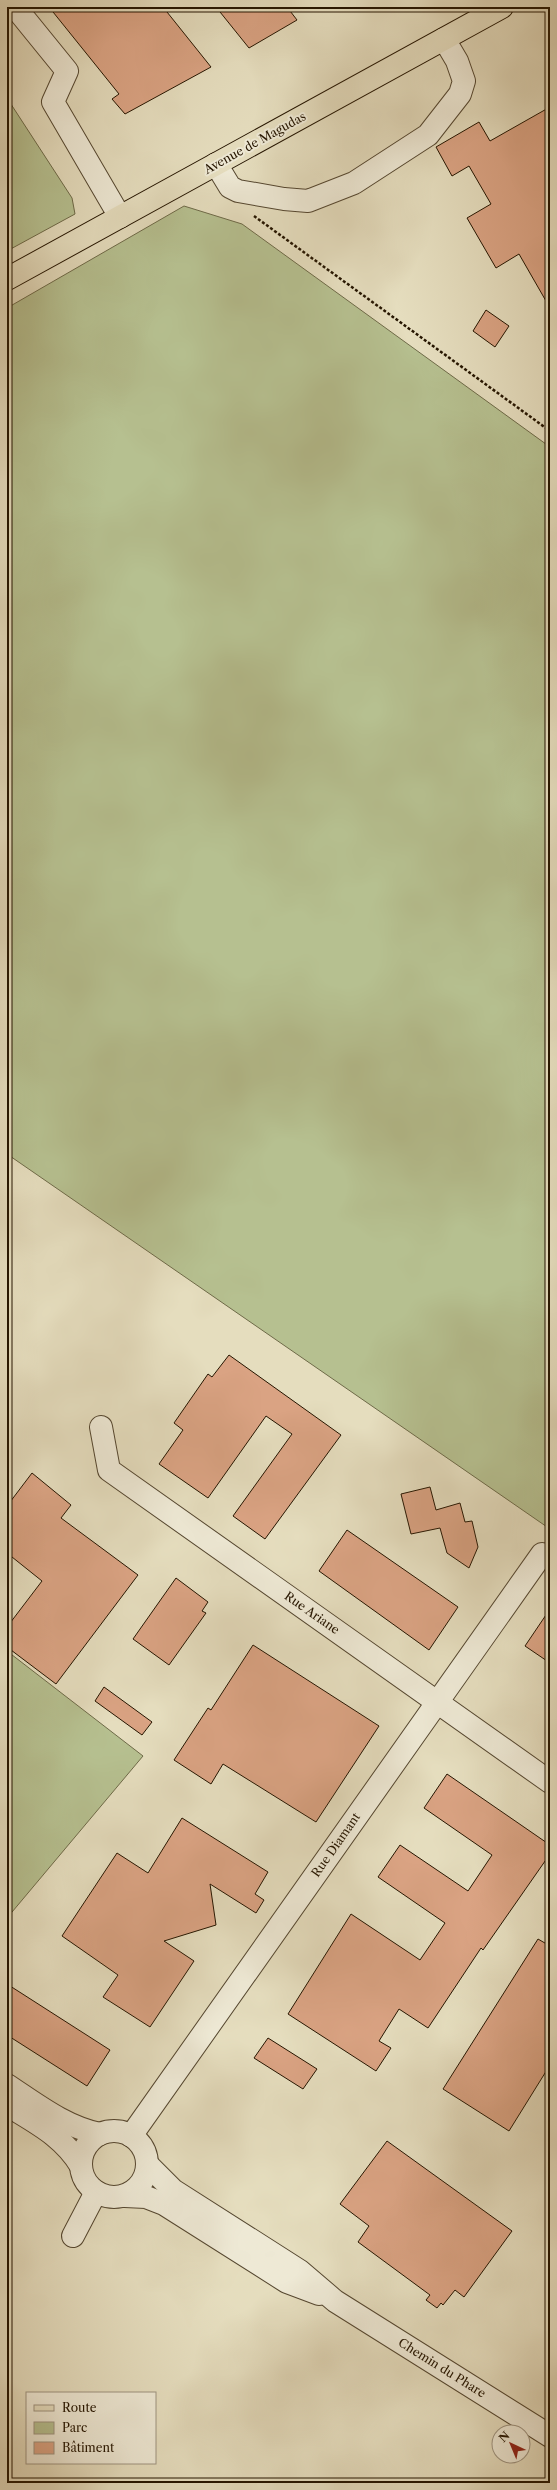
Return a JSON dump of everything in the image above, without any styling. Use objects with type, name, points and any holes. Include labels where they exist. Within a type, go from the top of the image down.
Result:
[{"type":"main road","name":"Avenue de Magudas","points":[[7,279],[502,7]]},
{"type":"street","points":[[15,7],[67,71],[53,102],[120,217]]},
{"type":"street","points":[[216,164],[230,187],[238,191],[284,199],[308,201],[354,183],[428,135],[460,94],[464,81],[457,61],[444,39]]},
{"type":"street","name":"Rue Ariane","points":[[100,1427],[109,1470],[550,1782]]},
{"type":"street","name":"Rue Diamant","points":[[132,2136],[542,1554]]},
{"type":"street","points":[[7,2085],[68,2124],[83,2131],[100,2134],[116,2131],[132,2136],[142,2148],[147,2164],[141,2183],[125,2196],[115,2198],[96,2192],[83,2177],[81,2166],[71,2150],[59,2138],[7,2105]]},
{"type":"street","points":[[81,2166],[85,2147],[100,2134]]},
{"type":"street","name":"Chemin du Phare","points":[[147,2164],[173,2190],[300,2271],[334,2301],[550,2436]]},
{"type":"street","points":[[73,2236],[96,2192]]},
{"type":"street","name":"Chemin du Phare","points":[[125,2196],[146,2197],[164,2204],[287,2282],[334,2301]]},
{"type":"path","points":[[249,212],[550,431]]},
{"type":"green space","points":[[7,98],[72,198],[75,214],[7,251]]},
{"type":"green space","points":[[184,206],[242,224],[550,447],[550,1529],[7,1154],[7,308]]},
{"type":"green space","points":[[7,1651],[143,1756],[7,1918]]},
{"type":"building","points":[[49,7],[163,7],[211,67],[125,114],[112,99],[119,94]]},
{"type":"building","points":[[216,7],[287,7],[297,20],[249,48]]},
{"type":"building","points":[[550,107],[550,308],[519,254],[496,268],[467,218],[491,204],[469,166],[452,176],[436,147],[479,122],[490,141]]},
{"type":"building","points":[[486,310],[509,326],[495,347],[473,331]]},
{"type":"building","points":[[229,1355],[341,1435],[265,1539],[233,1516],[292,1434],[266,1416],[208,1498],[159,1464],[183,1430],[174,1423],[208,1374],[212,1377]]},
{"type":"building","points":[[32,1473],[71,1505],[61,1518],[138,1575],[56,1684],[7,1647],[7,1627],[42,1581],[7,1553],[7,1506]]},
{"type":"building","points":[[430,1487],[436,1510],[460,1503],[465,1522],[472,1521],[478,1547],[469,1568],[447,1553],[440,1528],[411,1534],[401,1494]]},
{"type":"building","points":[[347,1530],[458,1607],[429,1650],[319,1571]]},
{"type":"building","points":[[176,1578],[208,1602],[202,1611],[206,1613],[169,1665],[133,1639]]},
{"type":"building","points":[[550,1609],[550,1663],[525,1646]]},
{"type":"building","points":[[253,1645],[379,1726],[316,1822],[223,1764],[211,1784],[174,1760],[208,1708],[211,1710]]},
{"type":"building","points":[[104,1687],[152,1722],[142,1735],[95,1701]]},
{"type":"building","points":[[447,1774],[550,1845],[550,1854],[483,1950],[481,1948],[428,2028],[399,2009],[379,2041],[391,2048],[376,2071],[288,2014],[351,1914],[420,1960],[445,1923],[378,1877],[400,1845],[468,1891],[492,1855],[424,1808]]},
{"type":"building","points":[[182,1818],[268,1872],[255,1894],[264,1900],[256,1913],[210,1884],[216,1925],[164,1941],[194,1961],[150,2027],[103,1997],[118,1975],[62,1936],[117,1853],[148,1873]]},
{"type":"building","points":[[538,1939],[550,1946],[550,2065],[509,2131],[443,2089]]},
{"type":"building","points":[[7,1984],[110,2050],[87,2086],[7,2035]]},
{"type":"building","points":[[268,2038],[317,2069],[303,2089],[254,2058]]},
{"type":"building","points":[[387,2141],[512,2231],[464,2297],[455,2290],[443,2305],[441,2303],[437,2308],[426,2300],[430,2295],[358,2242],[369,2226],[340,2204]]}]
